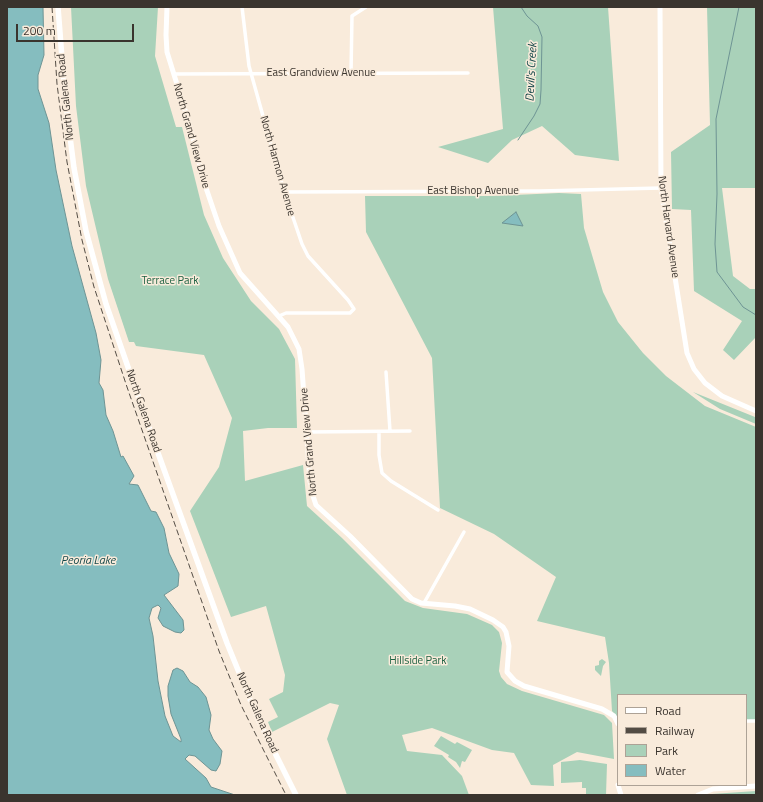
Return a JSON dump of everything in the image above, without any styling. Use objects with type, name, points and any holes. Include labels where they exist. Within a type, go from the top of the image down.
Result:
[{"type":"main road","name":"North Galena Road","points":[[58,7],[65,96],[74,168],[86,231],[106,304],[160,459],[229,648],[258,720],[296,795]]},
{"type":"street","name":"North Grand View Drive","points":[[167,7],[166,42],[209,200],[227,247],[242,275],[279,316],[293,335],[300,352],[310,482],[316,505],[350,536],[407,595],[424,603],[466,608],[498,623],[503,627],[508,638],[507,668],[512,679],[524,686],[604,710],[614,717],[617,722]]},
{"type":"street","name":"North Harmon Avenue","points":[[242,7],[246,50],[251,74],[284,192],[305,251],[353,306],[354,310],[350,313],[286,313],[279,316]]},
{"type":"street","points":[[351,73],[352,16],[366,7]]},
{"type":"street","name":"North Harvard Avenue","points":[[660,7],[661,188],[690,360],[702,381],[711,388],[730,400],[756,411]]},
{"type":"street","name":"East Grandview Avenue","points":[[174,74],[468,73]]},
{"type":"street","name":"East Bishop Avenue","points":[[284,192],[540,191],[661,188]]},
{"type":"street","points":[[386,372],[390,432]]},
{"type":"street","points":[[307,432],[410,431]]},
{"type":"street","points":[[379,432],[379,455],[382,473],[391,482],[438,510]]},
{"type":"street","points":[[424,603],[464,532]]},
{"type":"street","points":[[698,795],[713,789],[756,786]]},
{"type":"green space","points":[[71,7],[158,7],[155,56],[176,127],[182,127],[204,215],[223,258],[251,301],[279,329],[295,359],[297,428],[268,428],[243,431],[245,481],[303,465],[307,506],[342,538],[405,601],[423,608],[467,614],[492,625],[499,632],[502,643],[499,671],[501,677],[507,684],[522,691],[604,715],[612,723],[614,759],[577,752],[553,765],[554,786],[531,785],[514,753],[492,750],[432,728],[402,735],[407,751],[442,755],[462,776],[469,795],[347,795],[327,739],[339,705],[330,703],[272,732],[268,722],[278,717],[269,699],[283,692],[285,675],[266,606],[231,617],[190,511],[219,467],[232,418],[204,355],[136,346],[134,342],[129,342],[108,279],[86,186],[76,106]]},
{"type":"green space","points":[[493,7],[608,7],[619,161],[575,155],[542,126],[512,140],[488,163],[438,147],[503,129]]},
{"type":"green space","points":[[707,7],[756,7],[756,188],[722,188],[733,276],[750,289],[756,289],[756,337],[734,360],[723,350],[742,321],[694,291],[691,210],[672,209],[671,152],[710,125]]},
{"type":"green space","points":[[559,193],[581,194],[584,228],[603,292],[618,322],[643,353],[666,376],[705,406],[756,427],[756,720],[747,720],[747,694],[617,694],[617,717],[612,711],[609,663],[605,637],[537,621],[556,577],[494,534],[440,508],[432,358],[366,232],[365,196],[492,196]]},
{"type":"green space","points":[[693,392],[755,417],[756,424],[720,409]]},
{"type":"green space","points":[[602,659],[606,662],[603,666],[601,676],[595,670],[595,666],[599,665],[599,661]]},
{"type":"green space","points":[[441,736],[455,744],[457,742],[472,750],[465,762],[462,761],[460,768],[456,762],[448,757],[449,755],[434,746]]},
{"type":"green space","points":[[580,760],[607,764],[606,795],[586,795],[586,788],[582,788],[582,782],[561,783],[561,762]]},
{"type":"green space","points":[[756,791],[756,795],[710,795],[712,794]]},
{"type":"water","name":"Peoria Lake","points":[[7,7],[43,7],[44,55],[38,75],[38,89],[49,123],[56,170],[72,246],[96,333],[101,360],[99,383],[103,390],[106,415],[113,431],[121,457],[123,456],[134,476],[129,484],[138,485],[151,511],[156,512],[164,528],[169,553],[179,574],[178,586],[164,595],[183,620],[184,630],[181,633],[175,632],[163,626],[158,618],[161,608],[158,605],[152,608],[149,618],[153,636],[158,681],[165,716],[173,736],[181,742],[171,714],[168,696],[168,686],[173,670],[177,668],[183,671],[190,682],[198,687],[206,697],[211,715],[209,730],[213,739],[222,751],[220,764],[216,771],[211,770],[195,756],[189,755],[185,759],[206,778],[211,787],[235,795],[7,795]]},
{"type":"water","points":[[516,212],[523,226],[502,223]]},
{"type":"waterway","name":"Devil's Creek","points":[[518,140],[540,104],[541,90],[542,37],[538,26],[527,16],[521,7]]},
{"type":"waterway","points":[[739,7],[716,119],[717,194],[715,244],[717,272],[743,307],[756,315]]},
{"type":"railway","points":[[52,7],[57,84],[67,162],[82,240],[94,287],[127,387],[219,651],[241,705],[286,795]]},
{"type":"park label","name":"Terrace Park","points":[[170,281]]},
{"type":"park label","name":"Hillside Park","points":[[418,661]]}]
